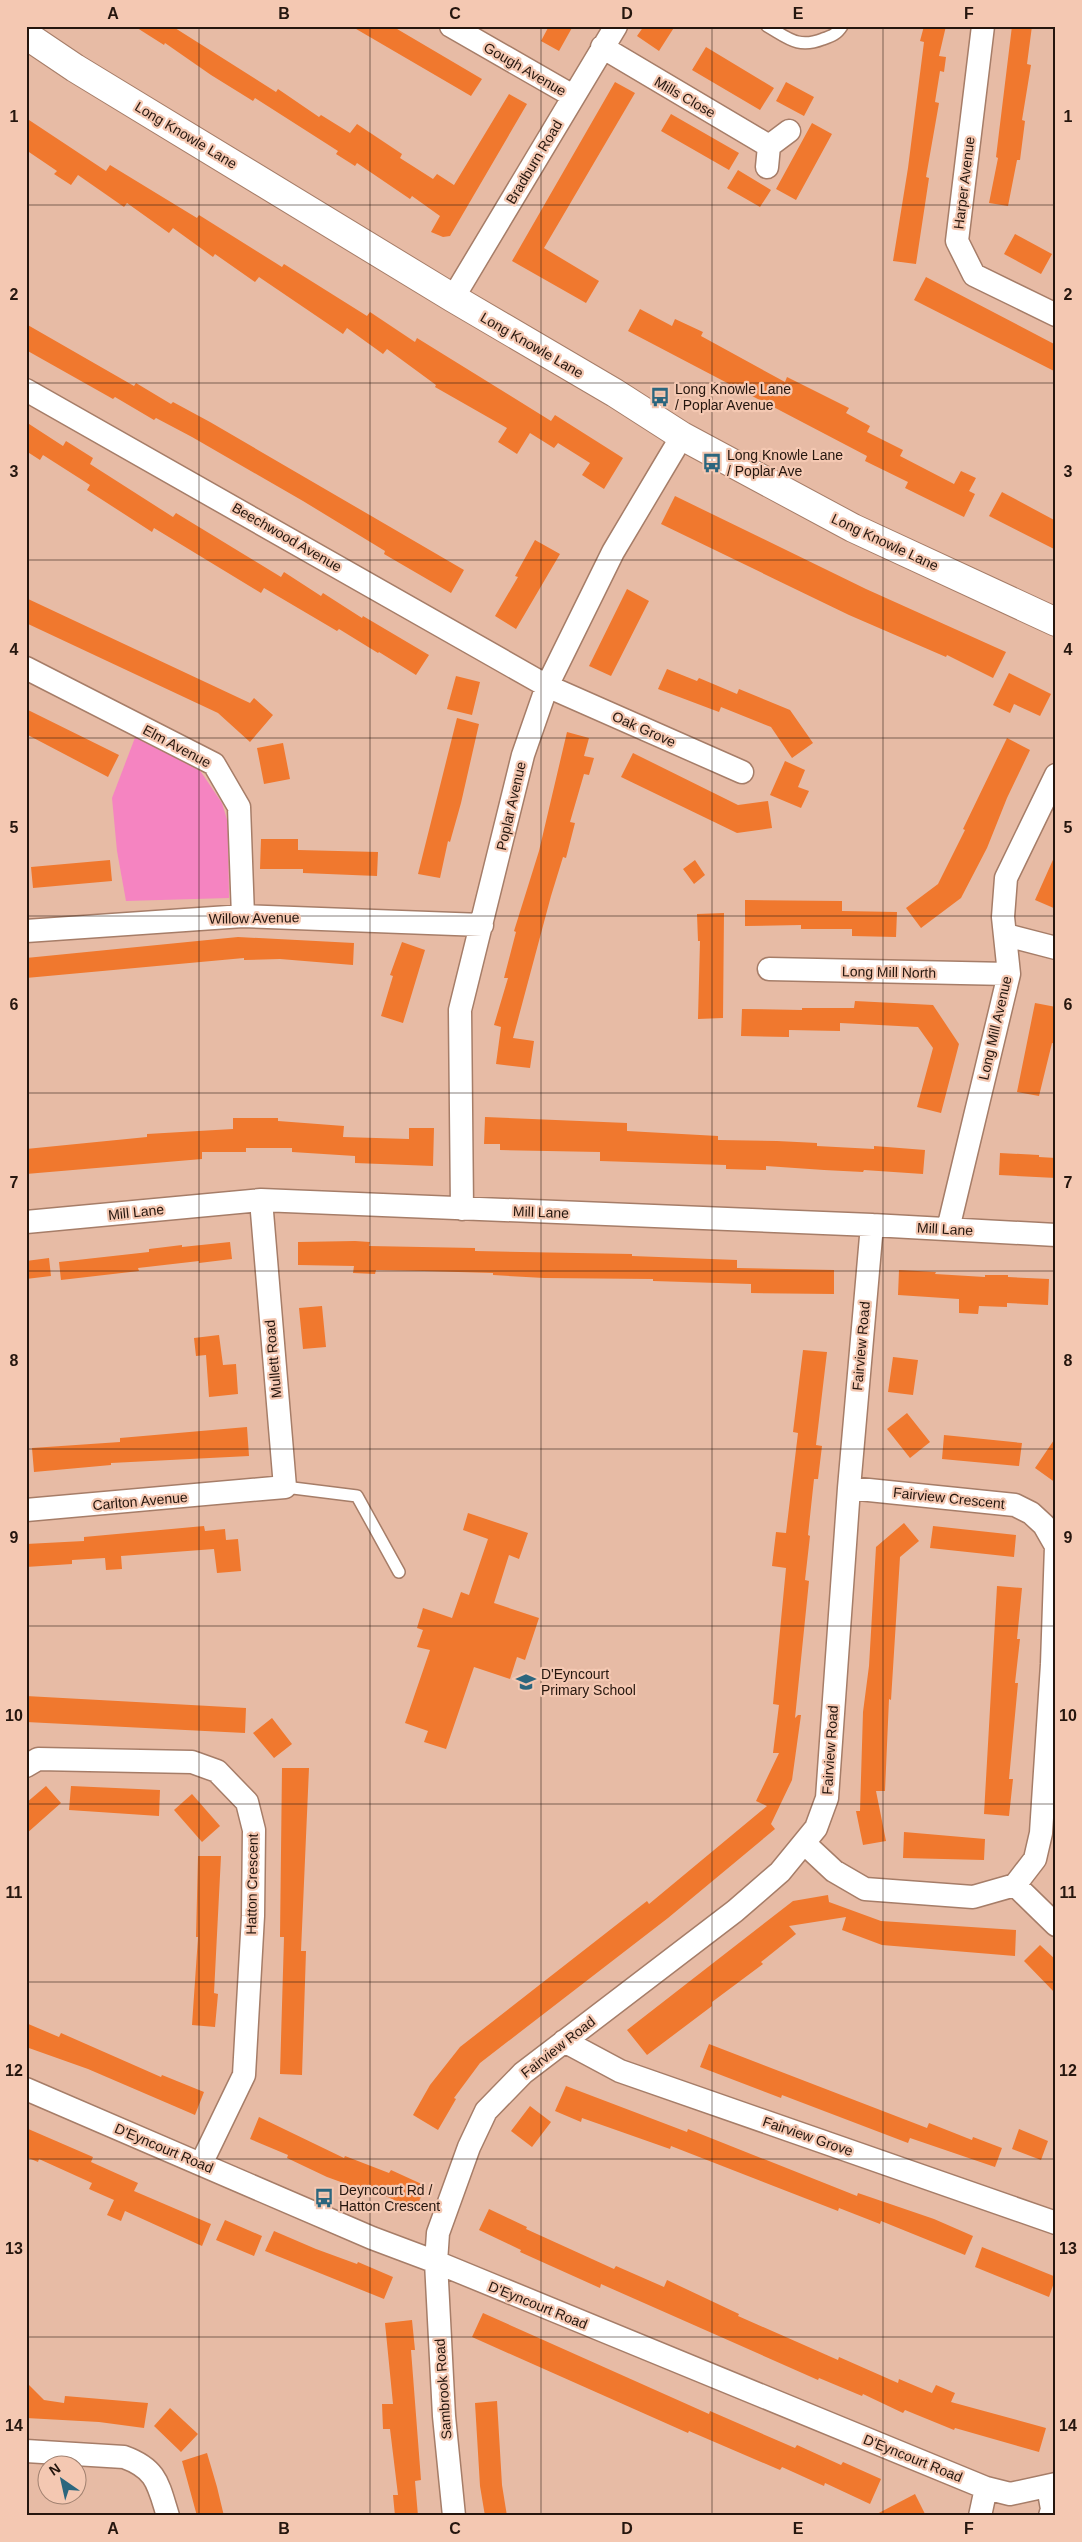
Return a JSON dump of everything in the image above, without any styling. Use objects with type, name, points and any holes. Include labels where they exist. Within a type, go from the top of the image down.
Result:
[{"type":"main road","name":"Long Knowle Lane","points":[[26,34],[75,68],[452,298],[615,393],[682,436],[853,528],[1056,622]]},
{"type":"street","name":"Gough Avenue","points":[[451,26],[573,96]]},
{"type":"street","name":"Bradburn Road","points":[[452,298],[616,26]]},
{"type":"street","name":"Harper Avenue","points":[[983,26],[958,241],[974,275],[1056,315]]},
{"type":"street","name":"Mills Close","points":[[602,48],[768,156],[789,131]]},
{"type":"street","name":"Beechwood Avenue","points":[[26,390],[546,686]]},
{"type":"street","name":"Poplar Avenue","points":[[462,1209],[460,1010],[523,755],[546,686],[613,552],[682,436]]},
{"type":"street","name":"Elm Avenue","points":[[26,668],[214,764],[239,807],[243,916]]},
{"type":"street","name":"Oak Grove","points":[[546,686],[742,772]]},
{"type":"street","name":"Long Mill Avenue","points":[[948,1229],[1009,974],[1003,899],[1006,878],[1056,775]]},
{"type":"street","name":"Willow Avenue","points":[[26,931],[243,916],[358,918],[482,924]]},
{"type":"street","points":[[1006,935],[1056,948]]},
{"type":"street","name":"Long Mill North","points":[[769,969],[1009,974]]},
{"type":"street","name":"Mill Lane","points":[[26,1222],[261,1200],[872,1225],[1056,1235]]},
{"type":"street","name":"Mullett Road","points":[[261,1200],[285,1487]]},
{"type":"street","name":"Fairview Road","points":[[436,2262],[438,2233],[469,2147],[486,2111],[523,2073],[735,1911],[780,1872],[816,1828],[827,1798],[848,1488],[872,1225]]},
{"type":"street","name":"Carlton Avenue","points":[[26,1510],[285,1487]]},
{"type":"street","name":"Fairview Crescent","points":[[848,1488],[1015,1505],[1031,1513],[1044,1525],[1056,1546],[1052,1664],[1041,1833],[1035,1859],[1015,1884]]},
{"type":"street","name":"Hatton Crescent","points":[[26,1766],[38,1759],[192,1762],[217,1771],[247,1802],[254,1830],[253,1906],[244,2075],[201,2164]]},
{"type":"street","points":[[804,1843],[834,1871],[865,1889],[973,1897],[1015,1884],[1056,1925]]},
{"type":"street","name":"Fairview Grove","points":[[564,2041],[620,2071],[1056,2223]]},
{"type":"street","name":"D'Eyncourt Road","points":[[26,2089],[372,2238],[436,2262],[986,2488],[1010,2494],[1052,2485]]},
{"type":"street","name":"Sambrook Road","points":[[436,2262],[444,2416],[454,2516]]},
{"type":"street","points":[[26,2451],[124,2457],[138,2462],[148,2468],[157,2481],[168,2516]]},
{"type":"street","points":[[1050,2516],[1052,2509],[1052,2485]]},
{"type":"street","points":[[980,2516],[986,2488]]},
{"type":"lane","points":[[767,26],[796,43],[808,44],[837,34],[842,26]]},
{"type":"lane","points":[[285,1487],[357,1496],[399,1572]]},
{"type":"shaded area","points":[[136,735],[199,769],[222,803],[228,823],[229,898],[126,901],[117,851],[112,798]]},
{"type":"building","points":[[134,26],[176,26],[175,28],[276,92],[278,89],[319,117],[321,115],[350,133],[357,124],[402,154],[400,158],[433,179],[437,174],[454,185],[509,94],[527,104],[450,236],[443,237],[431,232],[440,216],[412,196],[410,199],[357,163],[355,166],[336,154],[338,151],[255,98],[253,101],[165,43],[164,45]]},
{"type":"building","points":[[351,26],[392,26],[482,79],[471,96]]},
{"type":"building","points":[[549,26],[573,26],[559,51],[541,41]]},
{"type":"building","points":[[644,26],[675,26],[659,51],[637,36]]},
{"type":"building","points":[[924,26],[946,26],[939,56],[946,57],[944,72],[940,71],[935,102],[939,103],[926,177],[929,178],[916,264],[893,261],[908,168],[924,42],[920,41]]},
{"type":"building","points":[[1012,26],[1032,26],[1027,64],[1031,65],[1022,120],[1025,121],[1020,160],[1017,160],[1008,206],[989,203],[998,158],[996,157]]},
{"type":"building","points":[[706,47],[774,88],[760,110],[692,70]]},
{"type":"building","points":[[615,82],[635,93],[544,248],[599,281],[586,303],[512,261]]},
{"type":"building","points":[[786,82],[814,97],[804,116],[776,101]]},
{"type":"building","points":[[671,114],[739,153],[729,170],[661,131]]},
{"type":"building","points":[[26,118],[106,171],[110,165],[197,218],[199,215],[282,267],[284,264],[367,316],[370,312],[415,342],[417,338],[551,421],[555,415],[623,458],[604,489],[582,475],[590,463],[558,443],[554,448],[530,433],[517,454],[498,442],[507,428],[435,387],[436,385],[387,349],[383,354],[347,328],[343,334],[259,277],[255,282],[215,254],[213,257],[173,228],[169,233],[127,203],[124,207],[78,175],[71,185],[54,174],[57,171],[26,150]]},
{"type":"building","points":[[812,123],[832,134],[796,200],[776,189]]},
{"type":"building","points":[[738,170],[771,190],[760,207],[727,188]]},
{"type":"building","points":[[1015,234],[1052,254],[1041,274],[1004,254]]},
{"type":"building","points":[[926,277],[1056,345],[1056,372],[914,300]]},
{"type":"building","points":[[640,309],[672,326],[675,319],[703,332],[701,336],[785,382],[787,377],[849,408],[846,413],[870,426],[867,432],[903,450],[900,456],[954,484],[961,471],[976,478],[969,491],[975,494],[964,517],[905,488],[908,482],[865,461],[867,456],[628,331]]},
{"type":"building","points":[[26,324],[134,386],[136,383],[171,404],[173,402],[210,422],[464,570],[451,593],[384,554],[385,551],[303,501],[192,437],[156,418],[154,420],[115,397],[113,399],[26,350]]},
{"type":"building","points":[[26,422],[63,446],[66,441],[93,458],[90,464],[173,517],[176,513],[281,577],[284,572],[321,596],[323,593],[362,618],[363,616],[429,655],[416,675],[339,629],[337,631],[264,588],[261,593],[154,528],[152,532],[87,490],[90,485],[43,455],[40,460],[26,451]]},
{"type":"building","points":[[1002,492],[1056,521],[1056,550],[989,516]]},
{"type":"building","points":[[675,496],[866,589],[1006,652],[993,678],[947,655],[946,657],[849,615],[661,524]]},
{"type":"building","points":[[535,540],[560,554],[516,629],[495,616],[518,577],[515,576]]},
{"type":"building","points":[[627,589],[649,601],[611,676],[589,666]]},
{"type":"building","points":[[26,598],[250,703],[254,698],[273,715],[250,742],[218,713],[26,623]]},
{"type":"building","points":[[667,669],[697,681],[699,678],[737,694],[739,689],[790,710],[813,743],[792,758],[771,727],[721,707],[719,712],[658,689]]},
{"type":"building","points":[[1009,673],[1051,694],[1040,716],[1014,704],[1010,713],[993,705]]},
{"type":"building","points":[[456,676],[480,682],[472,715],[447,709]]},
{"type":"building","points":[[26,709],[119,755],[108,777],[26,734]]},
{"type":"building","points":[[457,718],[479,724],[461,803],[450,842],[448,841],[440,878],[418,874]]},
{"type":"building","points":[[567,732],[589,738],[584,756],[594,758],[589,775],[584,774],[570,822],[575,823],[566,858],[563,857],[551,896],[513,1038],[534,1041],[530,1068],[496,1064],[501,1027],[494,1025],[508,978],[504,978],[516,932],[514,931],[539,851]]},
{"type":"building","points":[[1007,738],[1030,750],[1007,798],[987,848],[961,898],[921,928],[906,908],[938,884]]},
{"type":"building","points":[[283,743],[290,779],[264,784],[257,748]]},
{"type":"building","points":[[633,753],[738,805],[768,801],[772,828],[737,833],[621,777]]},
{"type":"building","points":[[785,761],[805,770],[798,787],[809,791],[801,808],[770,795]]},
{"type":"building","points":[[261,839],[298,839],[298,850],[378,852],[377,876],[303,873],[303,869],[260,869]]},
{"type":"building","points":[[1056,853],[1056,909],[1035,900]]},
{"type":"building","points":[[110,860],[112,881],[33,888],[31,867]]},
{"type":"building","points":[[695,860],[705,875],[694,884],[683,869]]},
{"type":"building","points":[[745,900],[842,901],[842,911],[897,912],[896,937],[852,936],[852,929],[801,929],[801,925],[745,926]]},
{"type":"building","points":[[724,913],[723,1018],[698,1019],[700,941],[698,941],[697,914]]},
{"type":"building","points":[[238,937],[354,943],[353,965],[280,959],[244,960],[244,958],[26,978],[26,958]]},
{"type":"building","points":[[402,942],[425,950],[403,1023],[381,1016],[393,976],[390,975]]},
{"type":"building","points":[[855,1001],[933,1005],[959,1044],[941,1113],[917,1107],[933,1048],[918,1027],[840,1023],[840,1031],[789,1030],[789,1037],[741,1036],[742,1009],[802,1010],[802,1008],[854,1008]]},
{"type":"building","points":[[1035,1003],[1056,1007],[1056,1044],[1052,1043],[1039,1096],[1017,1092]]},
{"type":"building","points":[[485,1117],[627,1123],[627,1131],[718,1136],[718,1140],[777,1141],[817,1143],[817,1146],[874,1149],[874,1146],[925,1150],[923,1174],[766,1166],[766,1170],[726,1169],[726,1165],[600,1161],[600,1152],[500,1150],[500,1144],[484,1144]]},
{"type":"building","points":[[233,1118],[278,1118],[278,1121],[344,1126],[343,1137],[409,1139],[409,1128],[434,1128],[433,1166],[355,1163],[355,1156],[292,1152],[292,1148],[246,1148],[246,1152],[202,1152],[202,1159],[26,1174],[26,1149],[147,1137],[147,1134],[233,1129]]},
{"type":"building","points":[[1000,1153],[1056,1158],[1056,1178],[999,1175]]},
{"type":"building","points":[[230,1242],[232,1259],[138,1268],[139,1271],[61,1280],[59,1262],[149,1252],[149,1249],[182,1245],[182,1247]]},
{"type":"building","points":[[298,1242],[370,1242],[369,1246],[475,1248],[475,1251],[632,1254],[632,1256],[737,1260],[737,1268],[834,1270],[834,1294],[751,1293],[751,1284],[653,1281],[653,1279],[544,1278],[493,1275],[493,1273],[424,1271],[376,1270],[375,1274],[353,1273],[354,1266],[298,1265]]},
{"type":"building","points":[[49,1258],[51,1276],[26,1279],[26,1261]]},
{"type":"building","points":[[899,1270],[985,1277],[985,1275],[1008,1275],[1008,1277],[1049,1279],[1048,1305],[1007,1303],[1007,1307],[979,1306],[978,1314],[959,1313],[959,1299],[898,1295]]},
{"type":"building","points":[[322,1306],[326,1347],[303,1349],[299,1308]]},
{"type":"building","points":[[219,1335],[223,1365],[236,1364],[238,1394],[209,1397],[206,1355],[196,1356],[194,1338]]},
{"type":"building","points":[[803,1350],[827,1352],[816,1445],[822,1446],[818,1479],[814,1479],[808,1535],[810,1536],[805,1580],[809,1581],[795,1718],[801,1715],[792,1780],[771,1824],[775,1829],[668,1918],[480,2063],[454,2098],[456,2099],[438,2130],[413,2115],[430,2085],[460,2047],[647,1901],[649,1904],[767,1806],[756,1801],[779,1753],[773,1753],[779,1705],[773,1704],[786,1568],[772,1566],[776,1532],[786,1533],[798,1433],[793,1432]]},
{"type":"building","points":[[893,1357],[918,1360],[913,1395],[888,1392]]},
{"type":"building","points":[[907,1413],[930,1442],[910,1458],[887,1429]]},
{"type":"building","points":[[247,1427],[249,1456],[111,1463],[111,1465],[34,1472],[32,1448],[120,1442],[120,1438]]},
{"type":"building","points":[[944,1435],[1022,1443],[1019,1466],[942,1459]]},
{"type":"building","points":[[1056,1437],[1056,1483],[1035,1468]]},
{"type":"building","points":[[468,1513],[528,1533],[519,1559],[509,1555],[494,1603],[539,1618],[525,1660],[517,1657],[510,1679],[474,1667],[446,1749],[424,1742],[428,1731],[405,1723],[430,1650],[417,1647],[423,1630],[417,1628],[423,1608],[452,1618],[461,1592],[469,1595],[488,1539],[463,1530]]},
{"type":"building","points":[[904,1523],[919,1541],[900,1557],[891,1700],[889,1699],[885,1791],[876,1791],[886,1841],[863,1845],[856,1811],[860,1811],[863,1712],[869,1666],[876,1547]]},
{"type":"building","points":[[204,1526],[205,1531],[225,1529],[226,1540],[238,1539],[241,1571],[217,1573],[214,1549],[121,1556],[122,1569],[106,1570],[105,1558],[72,1560],[72,1564],[26,1567],[26,1544],[84,1541],[84,1537]]},
{"type":"building","points":[[933,1526],[1016,1535],[1014,1557],[930,1548]]},
{"type":"building","points":[[997,1586],[1022,1588],[1017,1639],[1020,1639],[1015,1683],[1018,1683],[1009,1779],[1013,1779],[1009,1816],[984,1814]]},
{"type":"building","points":[[26,1696],[246,1708],[245,1733],[26,1722]]},
{"type":"building","points":[[272,1718],[292,1744],[274,1758],[253,1733]]},
{"type":"building","points":[[282,1768],[309,1768],[301,1951],[306,1951],[302,2075],[280,2074],[284,1937],[280,1937]]},
{"type":"building","points":[[46,1786],[61,1803],[26,1834],[26,1803]]},
{"type":"building","points":[[71,1786],[160,1790],[159,1816],[69,1810]]},
{"type":"building","points":[[192,1794],[220,1826],[202,1842],[174,1810]]},
{"type":"building","points":[[904,1832],[985,1839],[984,1860],[903,1858]]},
{"type":"building","points":[[198,1856],[221,1856],[214,1993],[218,1994],[215,2027],[192,2025],[198,1937],[196,1937]]},
{"type":"building","points":[[828,1895],[829,1902],[881,1921],[1016,1930],[1015,1956],[882,1945],[842,1930],[846,1917],[789,1926],[796,1934],[761,1962],[763,1964],[712,2002],[712,2006],[647,2055],[627,2030],[793,1901]]},
{"type":"building","points":[[1040,1945],[1056,1960],[1056,1994],[1024,1961]]},
{"type":"building","points":[[26,2023],[59,2037],[61,2033],[161,2077],[162,2075],[204,2092],[195,2115],[88,2069],[26,2047]]},
{"type":"building","points":[[709,2044],[927,2128],[929,2123],[972,2140],[973,2137],[1002,2148],[995,2167],[910,2138],[908,2143],[782,2095],[781,2098],[700,2067]]},
{"type":"building","points":[[566,2086],[687,2132],[688,2129],[857,2196],[858,2193],[934,2219],[973,2236],[965,2255],[881,2221],[880,2224],[839,2208],[838,2211],[671,2146],[670,2149],[582,2118],[581,2122],[555,2111]]},
{"type":"building","points":[[530,2106],[551,2122],[532,2147],[511,2131]]},
{"type":"building","points":[[259,2117],[344,2158],[345,2156],[389,2173],[391,2170],[426,2186],[415,2210],[375,2191],[374,2194],[327,2177],[287,2158],[288,2155],[250,2139]]},
{"type":"building","points":[[26,2128],[93,2157],[91,2162],[138,2183],[134,2191],[211,2224],[202,2246],[125,2211],[121,2221],[107,2215],[114,2200],[89,2189],[92,2183],[39,2159],[38,2162],[26,2157]]},
{"type":"building","points":[[1019,2129],[1048,2141],[1041,2160],[1012,2149]]},
{"type":"building","points":[[489,2209],[527,2227],[526,2229],[614,2269],[616,2266],[664,2287],[667,2280],[739,2314],[738,2316],[838,2360],[839,2357],[898,2383],[899,2379],[932,2393],[936,2385],[955,2393],[951,2402],[1046,2428],[1039,2452],[955,2428],[954,2430],[905,2410],[903,2413],[863,2394],[862,2396],[819,2378],[818,2380],[601,2284],[600,2288],[520,2252],[521,2250],[479,2230]]},
{"type":"building","points":[[225,2220],[262,2236],[254,2256],[216,2240]]},
{"type":"building","points":[[274,2231],[316,2249],[357,2264],[358,2262],[393,2277],[384,2299],[265,2251]]},
{"type":"building","points":[[982,2247],[1056,2277],[1049,2297],[975,2267]]},
{"type":"building","points":[[483,2313],[709,2414],[710,2411],[795,2448],[797,2445],[841,2465],[843,2462],[881,2479],[870,2504],[825,2483],[824,2486],[782,2467],[780,2470],[689,2431],[688,2433],[472,2337]]},
{"type":"building","points":[[412,2320],[415,2350],[411,2350],[421,2480],[415,2481],[418,2516],[395,2516],[393,2495],[398,2495],[390,2429],[383,2429],[382,2404],[393,2404],[385,2323]]},
{"type":"building","points":[[26,2382],[44,2400],[64,2403],[65,2396],[148,2403],[144,2428],[99,2422],[26,2418]]},
{"type":"building","points":[[497,2401],[502,2485],[507,2516],[485,2516],[480,2486],[475,2403]]},
{"type":"building","points":[[170,2408],[198,2434],[181,2452],[154,2426]]},
{"type":"building","points":[[207,2453],[224,2516],[197,2516],[182,2461]]},
{"type":"building","points":[[915,2494],[926,2516],[873,2516]]},
{"type":"place","name":"Long Knowle Lane / Poplar Avenue","points":[[660,397]]},
{"type":"place","name":"Long Knowle Lane / Poplar Ave","points":[[712,463]]},
{"type":"place","name":"D'Eyncourt Primary School","points":[[526,1682]]},
{"type":"place","name":"Deyncourt Rd / Hatton Crescent","points":[[324,2198]]}]
